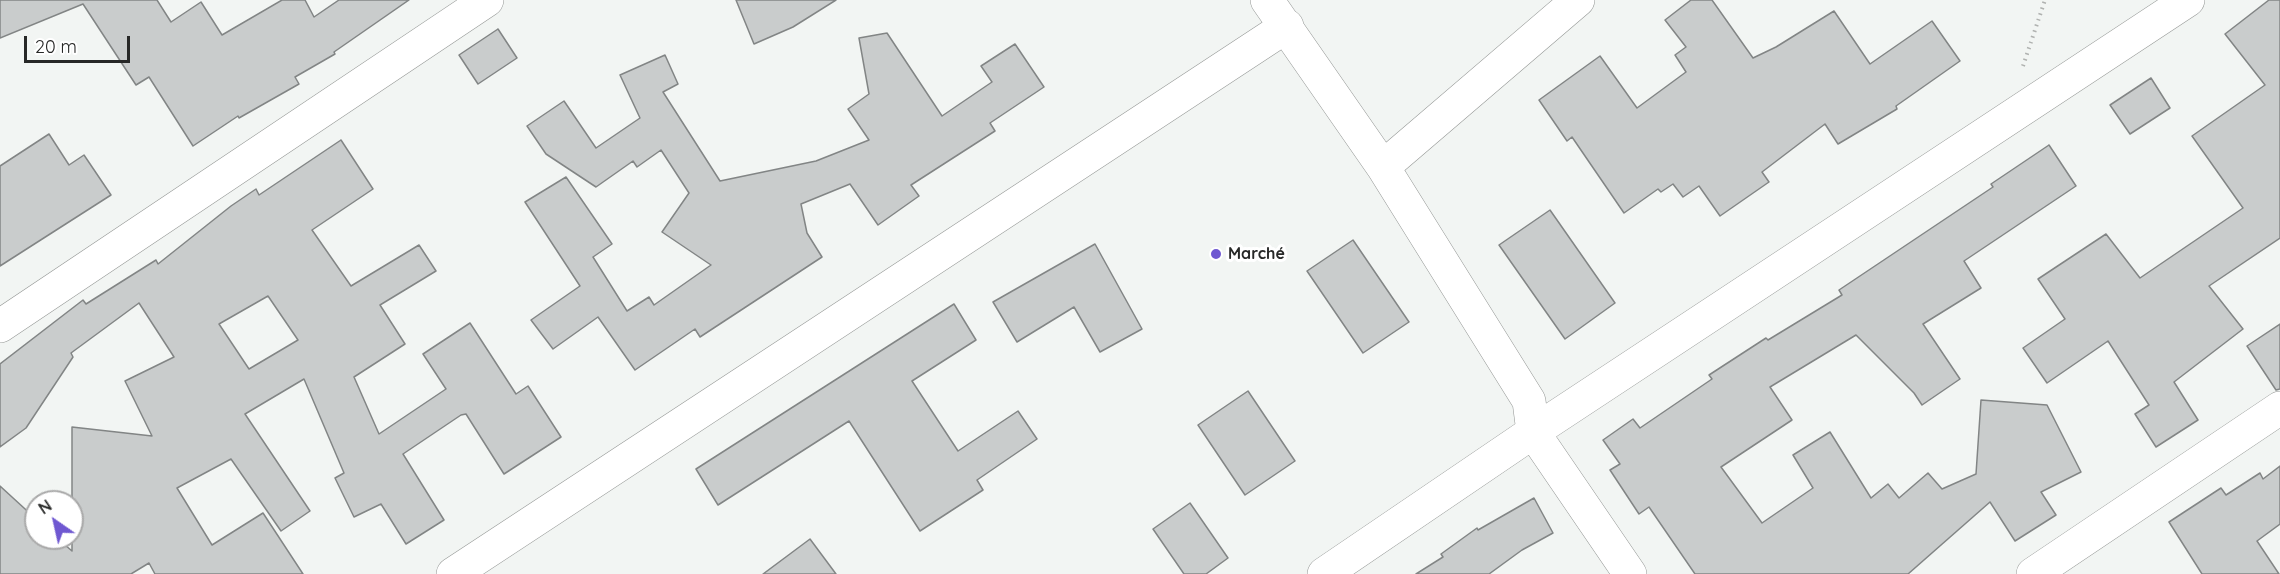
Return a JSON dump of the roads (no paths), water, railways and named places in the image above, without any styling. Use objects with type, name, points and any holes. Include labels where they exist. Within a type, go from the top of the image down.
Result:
[{"type":"street","points":[[0,326],[487,0]]},
{"type":"street","points":[[1267,0],[1383,167],[1529,401],[1533,432],[1630,574]]},
{"type":"street","points":[[1383,167],[1578,0]]},
{"type":"street","points":[[1324,574],[1533,432],[2188,0]]},
{"type":"street","points":[[453,574],[1287,26]]},
{"type":"street","points":[[2033,574],[2280,408]]},
{"type":"place","name":"Marché","points":[[1216,254]]}]
